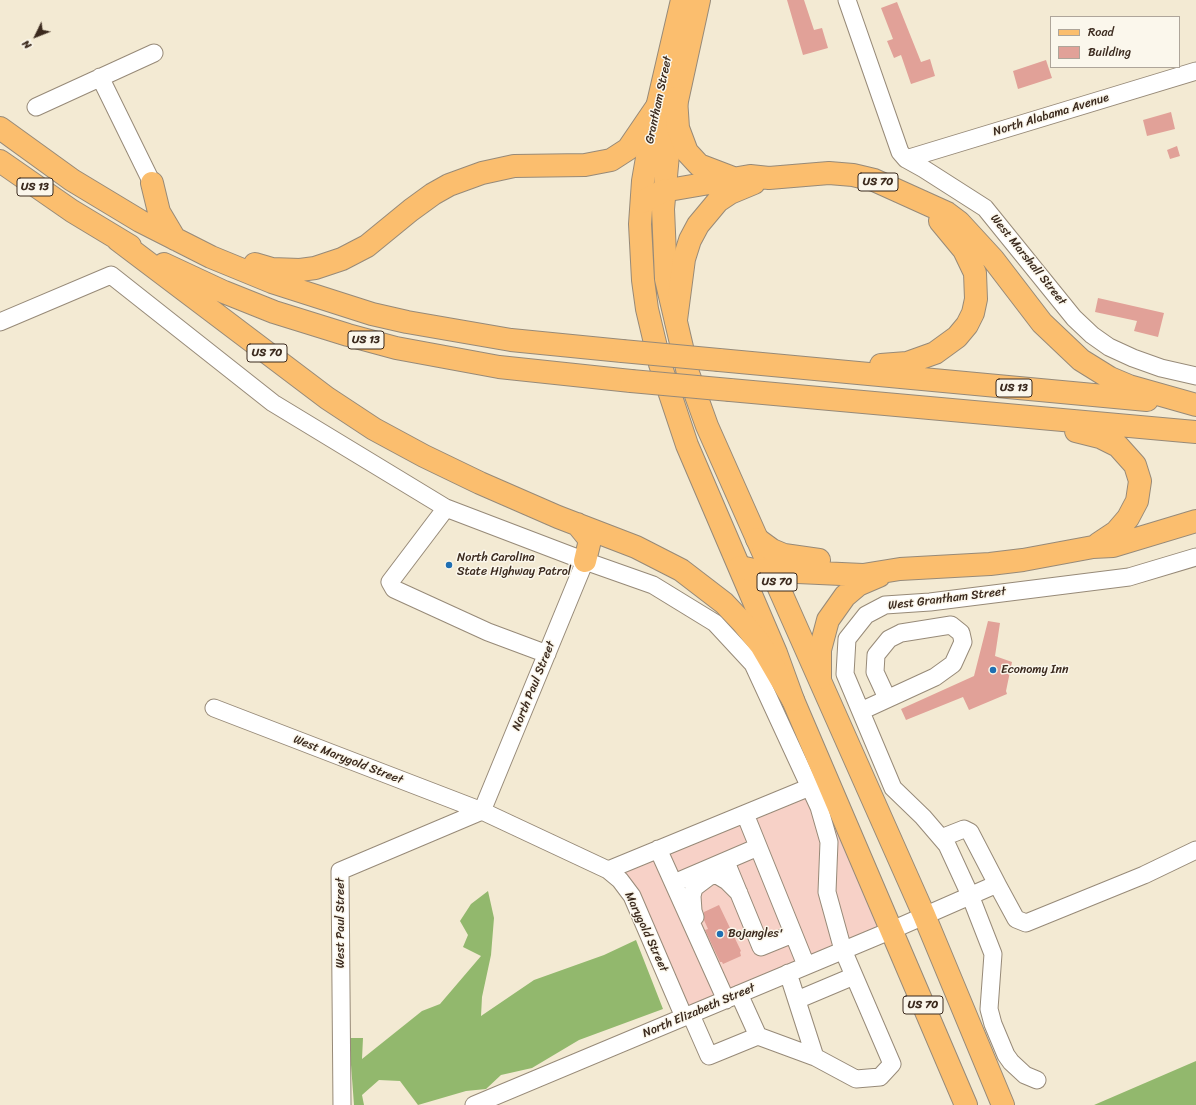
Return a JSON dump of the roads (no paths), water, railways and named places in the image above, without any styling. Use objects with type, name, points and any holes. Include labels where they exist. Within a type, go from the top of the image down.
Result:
[{"type":"main road","name":"Grantham Street","points":[[676,320],[666,279],[663,191],[670,133],[667,102],[682,0]]},
{"type":"main road","name":"Grantham Street","points":[[699,0],[646,166],[640,224],[643,280],[647,309],[660,364],[687,445],[776,653],[793,700]]},
{"type":"main road","points":[[211,257],[240,260],[258,266],[286,270],[315,268],[329,264],[367,246],[433,194],[464,179],[514,166],[585,165],[611,160],[628,148],[667,102],[687,152],[699,165],[734,178]]},
{"type":"main road","name":"US 13","points":[[0,128],[40,158],[118,208],[175,239],[211,257],[292,289],[372,314],[511,340],[1196,405]]},
{"type":"main road","name":"US 13","points":[[0,161],[38,188],[118,240],[166,265],[224,292],[274,312],[348,336],[396,348],[499,367],[631,381],[1196,432]]},
{"type":"main road","name":"US 70","points":[[769,178],[804,174],[853,175],[874,180],[923,203]]},
{"type":"main road","points":[[642,202],[663,191],[750,176],[769,178]]},
{"type":"main road","points":[[676,320],[684,259],[690,240],[698,225],[718,201],[730,193],[769,178]]},
{"type":"main road","points":[[118,208],[144,201],[149,195],[152,183]]},
{"type":"main road","points":[[152,183],[159,212],[175,239]]},
{"type":"main road","points":[[833,371],[871,365],[907,363],[920,360],[946,346],[967,325],[973,313],[976,300],[975,273],[964,250],[923,203]]},
{"type":"main road","points":[[923,203],[947,213],[972,234],[1042,323],[1081,360],[1110,378],[1129,386],[1196,405]]},
{"type":"main road","name":"US 70","points":[[118,240],[327,398],[374,429],[424,456],[577,524]]},
{"type":"main road","name":"US 70","points":[[676,320],[685,361],[697,398],[757,540],[820,678],[924,915],[1004,1105]]},
{"type":"main road","points":[[1040,418],[1072,430],[1111,441],[1124,451],[1135,465],[1140,481],[1137,501],[1134,508],[1116,532],[1093,547]]},
{"type":"main road","points":[[740,568],[771,571],[863,575],[900,569],[1023,560],[1093,547],[1113,546],[1196,521]]},
{"type":"main road","points":[[577,524],[590,540],[585,561]]},
{"type":"main road","points":[[577,524],[647,552],[681,570],[702,585],[743,623],[760,645],[793,700]]},
{"type":"main road","points":[[757,540],[772,550],[794,557],[874,564],[900,569]]},
{"type":"main road","points":[[820,678],[820,650],[823,634],[834,608],[858,585],[873,578],[900,569]]},
{"type":"main road","name":"US 70","points":[[793,700],[966,1105]]},
{"type":"street","points":[[847,0],[900,152],[906,159]]},
{"type":"street","points":[[36,107],[154,53]]},
{"type":"street","name":"North Alabama Avenue","points":[[906,159],[1196,71]]},
{"type":"street","points":[[100,77],[152,183]]},
{"type":"street","name":"West Marshall Street","points":[[906,159],[985,208],[1074,318],[1092,335],[1109,347],[1134,358],[1161,368],[1196,376]]},
{"type":"street","points":[[0,322],[111,275],[273,403],[446,508],[585,561],[653,585],[715,623],[753,664],[820,807],[829,842],[828,892],[843,950],[892,1064],[880,1077],[856,1079],[815,1057],[758,1036],[710,963],[658,849]]},
{"type":"street","points":[[446,508],[390,582],[394,589],[488,632],[547,654]]},
{"type":"street","name":"West Grantham Street","points":[[1037,1080],[1026,1075],[1011,1062],[1006,1055],[993,1024],[990,1009],[993,954],[970,895],[946,845],[923,817],[893,788],[845,674],[847,639],[866,615],[884,605],[930,602],[1129,577],[1196,557]]},
{"type":"street","name":"North Paul Street","points":[[482,811],[585,561]]},
{"type":"street","points":[[861,711],[934,677],[953,664],[963,642],[962,633],[951,625],[901,633],[890,639],[876,655],[875,672],[887,698]]},
{"type":"street","name":"West Marygold Street","points":[[214,708],[482,811]]},
{"type":"street","points":[[608,870],[810,787]]},
{"type":"street","name":"Marygold Street","points":[[482,811],[608,870],[620,880],[632,896],[688,1016],[709,1056],[758,1036]]},
{"type":"street","name":"West Paul Street","points":[[342,1105],[340,871],[482,811]]},
{"type":"street","points":[[745,814],[806,965]]},
{"type":"street","points":[[941,838],[964,829],[970,832],[1016,919],[1026,923],[1144,875],[1196,850]]},
{"type":"street","points":[[674,883],[758,847]]},
{"type":"street","points":[[726,862],[761,947],[793,934]]},
{"type":"street","points":[[710,963],[711,957],[709,950],[693,911],[692,896],[694,888],[710,876],[717,875],[727,881],[739,893]]},
{"type":"street","name":"North Elizabeth Street","points":[[474,1105],[998,884]]},
{"type":"street","points":[[788,973],[815,1057]]},
{"type":"street","points":[[797,1000],[854,976]]},
{"type":"place","name":"North Carolina State Highway Patrol","points":[[449,565]]},
{"type":"place","name":"Economy Inn","points":[[993,670]]},
{"type":"place","name":"Bojangles'","points":[[720,934]]}]
